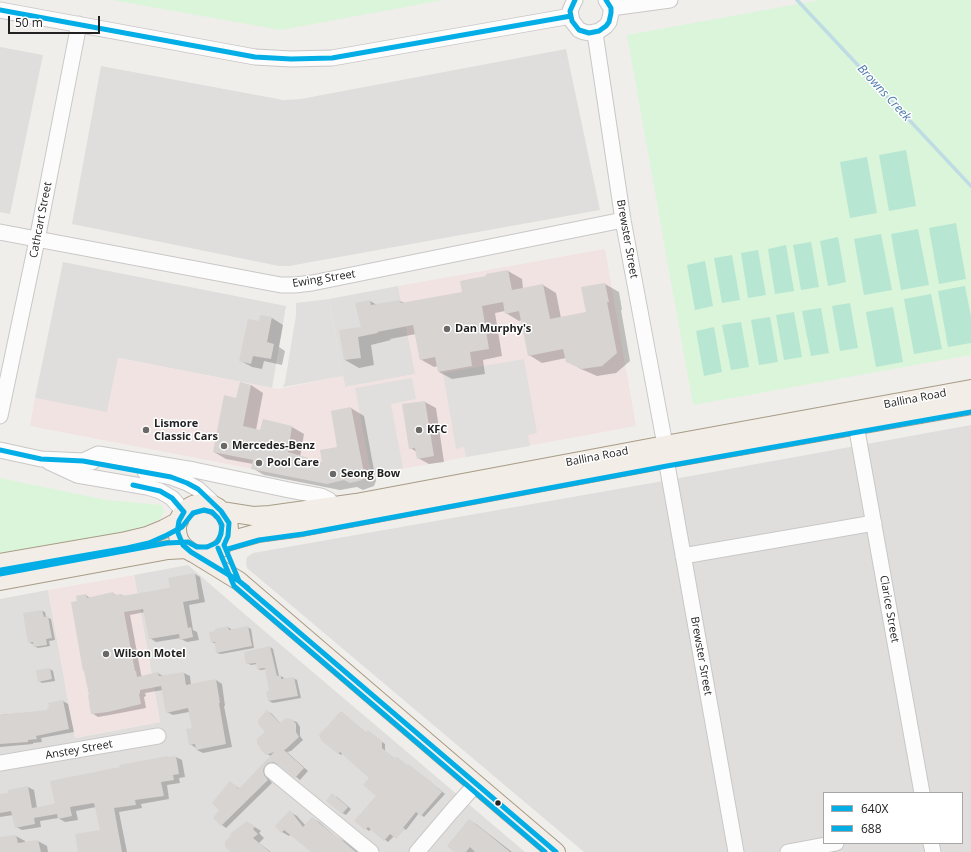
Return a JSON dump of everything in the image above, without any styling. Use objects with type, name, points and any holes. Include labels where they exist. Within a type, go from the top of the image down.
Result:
[{"type":"main road","name":"Ballina Road","points":[[225,543],[258,533],[302,527],[971,388]]},
{"type":"main road","name":"Ballina Road","points":[[218,509],[253,516],[270,515],[356,503],[665,452],[856,425],[971,405]]},
{"type":"main road","points":[[0,563],[147,536],[164,529],[196,504],[204,503],[218,509],[226,518],[228,523],[229,530],[225,543],[220,549],[209,554],[202,555],[191,551],[168,550],[0,581]]},
{"type":"main road","points":[[181,516],[178,533],[183,545],[239,581],[556,852]]},
{"type":"main road","points":[[225,543],[239,581]]},
{"type":"street","points":[[575,0],[570,11],[572,21],[579,30],[589,33],[595,33],[603,29],[609,22],[611,13],[608,4],[670,0]]},
{"type":"street","points":[[0,10],[255,57],[291,59],[332,58],[570,16]]},
{"type":"street","name":"Cathcart Street","points":[[0,416],[37,240],[79,24]]},
{"type":"street","name":"Brewster Street","points":[[595,33],[623,220],[736,852]]},
{"type":"street","name":"Ewing Street","points":[[0,232],[281,285],[295,285],[312,284],[623,220]]},
{"type":"street","name":"Clarice Street","points":[[856,425],[922,792]]},
{"type":"street","points":[[0,450],[41,459],[77,474],[160,491],[172,498],[181,516]]},
{"type":"street","points":[[83,460],[98,454],[194,470],[320,496],[329,500],[333,506]]},
{"type":"street","points":[[41,459],[83,460],[171,477],[198,489],[218,509]]},
{"type":"street","points":[[683,556],[874,523]]},
{"type":"street","name":"Anstey Street","points":[[0,763],[158,736]]},
{"type":"street","points":[[272,771],[371,852]]},
{"type":"street","points":[[417,852],[476,784]]},
{"type":"street","points":[[788,852],[831,844]]},
{"type":"shaded area","points":[[0,47],[43,55],[10,214],[0,212]]},
{"type":"shaded area","points":[[566,49],[600,210],[289,266],[279,266],[72,224],[101,66],[283,100],[301,99]]},
{"type":"shaded area","points":[[605,249],[636,426],[342,480],[321,482],[30,426],[35,398],[107,412],[118,358],[278,389],[343,376],[345,387],[415,374],[398,286]]},
{"type":"shaded area","points":[[63,262],[286,306],[272,388],[119,358],[107,413],[35,398]]},
{"type":"shaded area","points":[[398,286],[416,374],[345,387],[329,299]]},
{"type":"shaded area","points":[[329,299],[343,376],[283,387],[296,315],[296,303]]},
{"type":"shaded area","points":[[524,359],[537,433],[528,435],[530,446],[466,457],[464,447],[456,449],[443,373]]},
{"type":"shaded area","points":[[412,378],[416,399],[391,404],[403,468],[371,474],[355,388]]},
{"type":"shaded area","points":[[971,425],[971,852],[584,852],[247,568],[247,557],[253,553]]},
{"type":"shaded area","points":[[188,565],[525,852],[0,852],[0,599],[48,590],[75,738],[160,722],[134,575]]},
{"type":"shaded area","points":[[134,575],[160,722],[75,738],[48,590]]},
{"type":"green space","points":[[112,0],[443,0],[281,30]]},
{"type":"green space","points":[[820,0],[971,0],[971,355],[693,405],[627,35]]},
{"type":"green space","points":[[906,150],[916,206],[889,211],[879,155]]},
{"type":"green space","points":[[867,157],[877,213],[850,218],[840,162]]},
{"type":"green space","points":[[956,223],[966,279],[939,284],[929,228]]},
{"type":"green space","points":[[918,229],[929,285],[901,290],[891,234]]},
{"type":"green space","points":[[881,234],[892,290],[864,295],[854,239]]},
{"type":"green space","points":[[838,237],[846,282],[828,286],[820,241]]},
{"type":"green space","points":[[811,242],[819,287],[801,290],[793,245]]},
{"type":"green space","points":[[786,245],[794,291],[775,294],[768,249]]},
{"type":"green space","points":[[758,250],[766,295],[748,298],[741,253]]},
{"type":"green space","points":[[732,255],[740,300],[722,303],[714,258]]},
{"type":"green space","points":[[705,261],[713,306],[695,310],[687,265]]},
{"type":"green space","points":[[965,286],[971,317],[971,343],[948,347],[938,291]]},
{"type":"green space","points":[[931,294],[942,349],[914,354],[904,299]]},
{"type":"green space","points":[[850,303],[858,348],[840,351],[832,306]]},
{"type":"green space","points":[[893,307],[903,362],[876,367],[866,312]]},
{"type":"green space","points":[[821,308],[829,353],[811,356],[802,311]]},
{"type":"green space","points":[[794,312],[802,357],[784,360],[776,315]]},
{"type":"green space","points":[[770,317],[778,362],[759,365],[751,320]]},
{"type":"green space","points":[[741,322],[749,367],[731,370],[722,325]]},
{"type":"green space","points":[[714,327],[722,372],[704,376],[696,331]]},
{"type":"green space","points":[[0,478],[106,500],[162,505],[164,512],[160,519],[131,532],[0,556]]},
{"type":"building","points":[[508,270],[512,290],[543,284],[550,319],[586,312],[581,287],[605,283],[609,302],[607,302],[617,353],[602,366],[582,369],[566,362],[563,349],[528,356],[519,311],[505,314],[503,302],[482,306],[489,349],[470,352],[472,366],[438,372],[435,357],[420,360],[413,325],[358,337],[361,358],[344,360],[339,330],[361,327],[355,303],[370,300],[371,305],[400,300],[401,303],[462,292],[460,281]]},
{"type":"building","points":[[260,315],[272,317],[267,342],[274,344],[271,359],[253,356],[251,364],[239,361],[248,319],[259,321]]},
{"type":"building","points":[[240,382],[251,385],[243,426],[260,430],[263,419],[292,426],[288,452],[322,462],[320,450],[337,447],[331,411],[351,407],[364,473],[362,480],[350,483],[344,480],[327,484],[251,469],[253,460],[213,452],[224,395],[236,398]]},
{"type":"building","points":[[425,401],[434,456],[417,459],[415,448],[409,449],[402,404]]},
{"type":"building","points":[[195,573],[199,599],[183,602],[188,628],[191,627],[193,637],[180,640],[179,634],[149,639],[143,609],[124,612],[137,677],[158,672],[159,676],[184,672],[186,685],[216,679],[226,744],[196,750],[195,744],[189,745],[186,729],[192,728],[188,708],[166,713],[161,686],[140,690],[139,694],[141,704],[108,712],[91,714],[89,695],[83,671],[71,602],[77,601],[76,596],[86,594],[87,598],[113,592],[114,595],[122,594],[122,596],[170,588],[168,578]]},
{"type":"building","points":[[42,610],[44,617],[48,616],[52,638],[46,639],[47,645],[33,647],[33,642],[28,643],[23,613]]},
{"type":"building","points":[[228,626],[229,630],[248,626],[252,646],[216,653],[215,642],[211,642],[209,632]]},
{"type":"building","points":[[270,646],[277,676],[281,675],[281,679],[294,677],[298,696],[268,701],[266,692],[269,691],[265,668],[257,669],[256,663],[246,664],[244,652]]},
{"type":"building","points":[[50,668],[52,679],[38,682],[36,670]]},
{"type":"building","points":[[63,700],[69,729],[36,736],[37,739],[28,740],[28,742],[0,744],[0,715],[47,710],[47,708],[49,708],[48,703]]},
{"type":"building","points":[[267,710],[280,723],[286,718],[292,719],[296,724],[296,732],[299,737],[284,750],[304,768],[295,778],[277,764],[273,762],[268,763],[263,770],[264,775],[268,780],[221,826],[213,818],[219,810],[212,803],[230,781],[239,789],[274,752],[266,755],[257,744],[257,739],[265,732],[259,725],[258,720]]},
{"type":"building","points":[[341,711],[366,732],[368,730],[382,741],[382,748],[394,758],[397,757],[407,765],[408,764],[442,792],[421,816],[416,812],[403,828],[405,829],[396,839],[390,834],[384,841],[368,827],[365,830],[354,821],[376,796],[363,785],[369,778],[340,752],[338,754],[322,741],[319,735]]},
{"type":"building","points":[[168,756],[176,756],[179,774],[173,775],[174,780],[161,782],[164,796],[135,800],[136,805],[114,808],[122,852],[78,852],[75,834],[100,830],[94,803],[70,807],[72,816],[58,819],[57,814],[34,818],[35,824],[15,828],[11,811],[0,813],[0,794],[8,793],[8,790],[28,786],[32,808],[55,804],[50,781],[120,767],[119,765]]},
{"type":"building","points":[[332,793],[348,807],[342,814],[326,801]]},
{"type":"building","points":[[290,810],[303,827],[312,817],[356,852],[311,852],[284,830],[281,833],[275,826]]},
{"type":"building","points":[[469,819],[510,852],[475,852],[470,847],[466,852],[454,852],[447,846]]},
{"type":"building","points":[[247,821],[255,827],[253,829],[258,834],[253,838],[270,852],[231,852],[225,847],[225,842],[231,835],[230,834]]},
{"type":"building","points":[[16,835],[18,843],[38,840],[41,852],[0,852],[0,837]]},
{"type":"waterway","name":"Browns Creek","points":[[797,0],[971,186]]},
{"type":"transit line","name":"640X","points":[[575,0],[570,11],[572,21],[579,30],[589,33],[599,31],[609,22],[611,8],[606,0]]},
{"type":"transit line","name":"640X","points":[[0,10],[255,57],[291,59],[332,58],[571,16]]},
{"type":"transit line","name":"688","points":[[228,549],[259,540],[303,534],[667,466],[971,412]]},
{"type":"transit line","name":"640X","points":[[0,450],[41,459],[83,461],[171,477],[198,489],[221,511],[229,523],[228,536],[224,545],[239,581],[556,852]]},
{"type":"transit line","name":"640X","points":[[133,485],[160,491],[172,498],[184,512],[179,521],[178,527],[178,533],[183,545],[191,552],[248,588]]},
{"type":"transit line","name":"688","points":[[0,574],[167,543],[188,542],[197,547],[207,547],[218,541],[221,534],[222,525],[212,512],[204,510],[193,513],[182,527],[149,543],[1,570]]},
{"type":"transit line","name":"688","points":[[218,548],[234,586],[545,852]]},
{"type":"place","name":"Dan Murphy's","points":[[447,329]]},
{"type":"place","name":"Lismore Classic Cars","points":[[146,430]]},
{"type":"place","name":"KFC","points":[[419,430]]},
{"type":"place","name":"Mercedes-Benz","points":[[224,446]]},
{"type":"place","name":"Pool Care","points":[[259,463]]},
{"type":"place","name":"Seong Bow","points":[[333,474]]},
{"type":"place","name":"Wilson Motel","points":[[106,654]]}]
